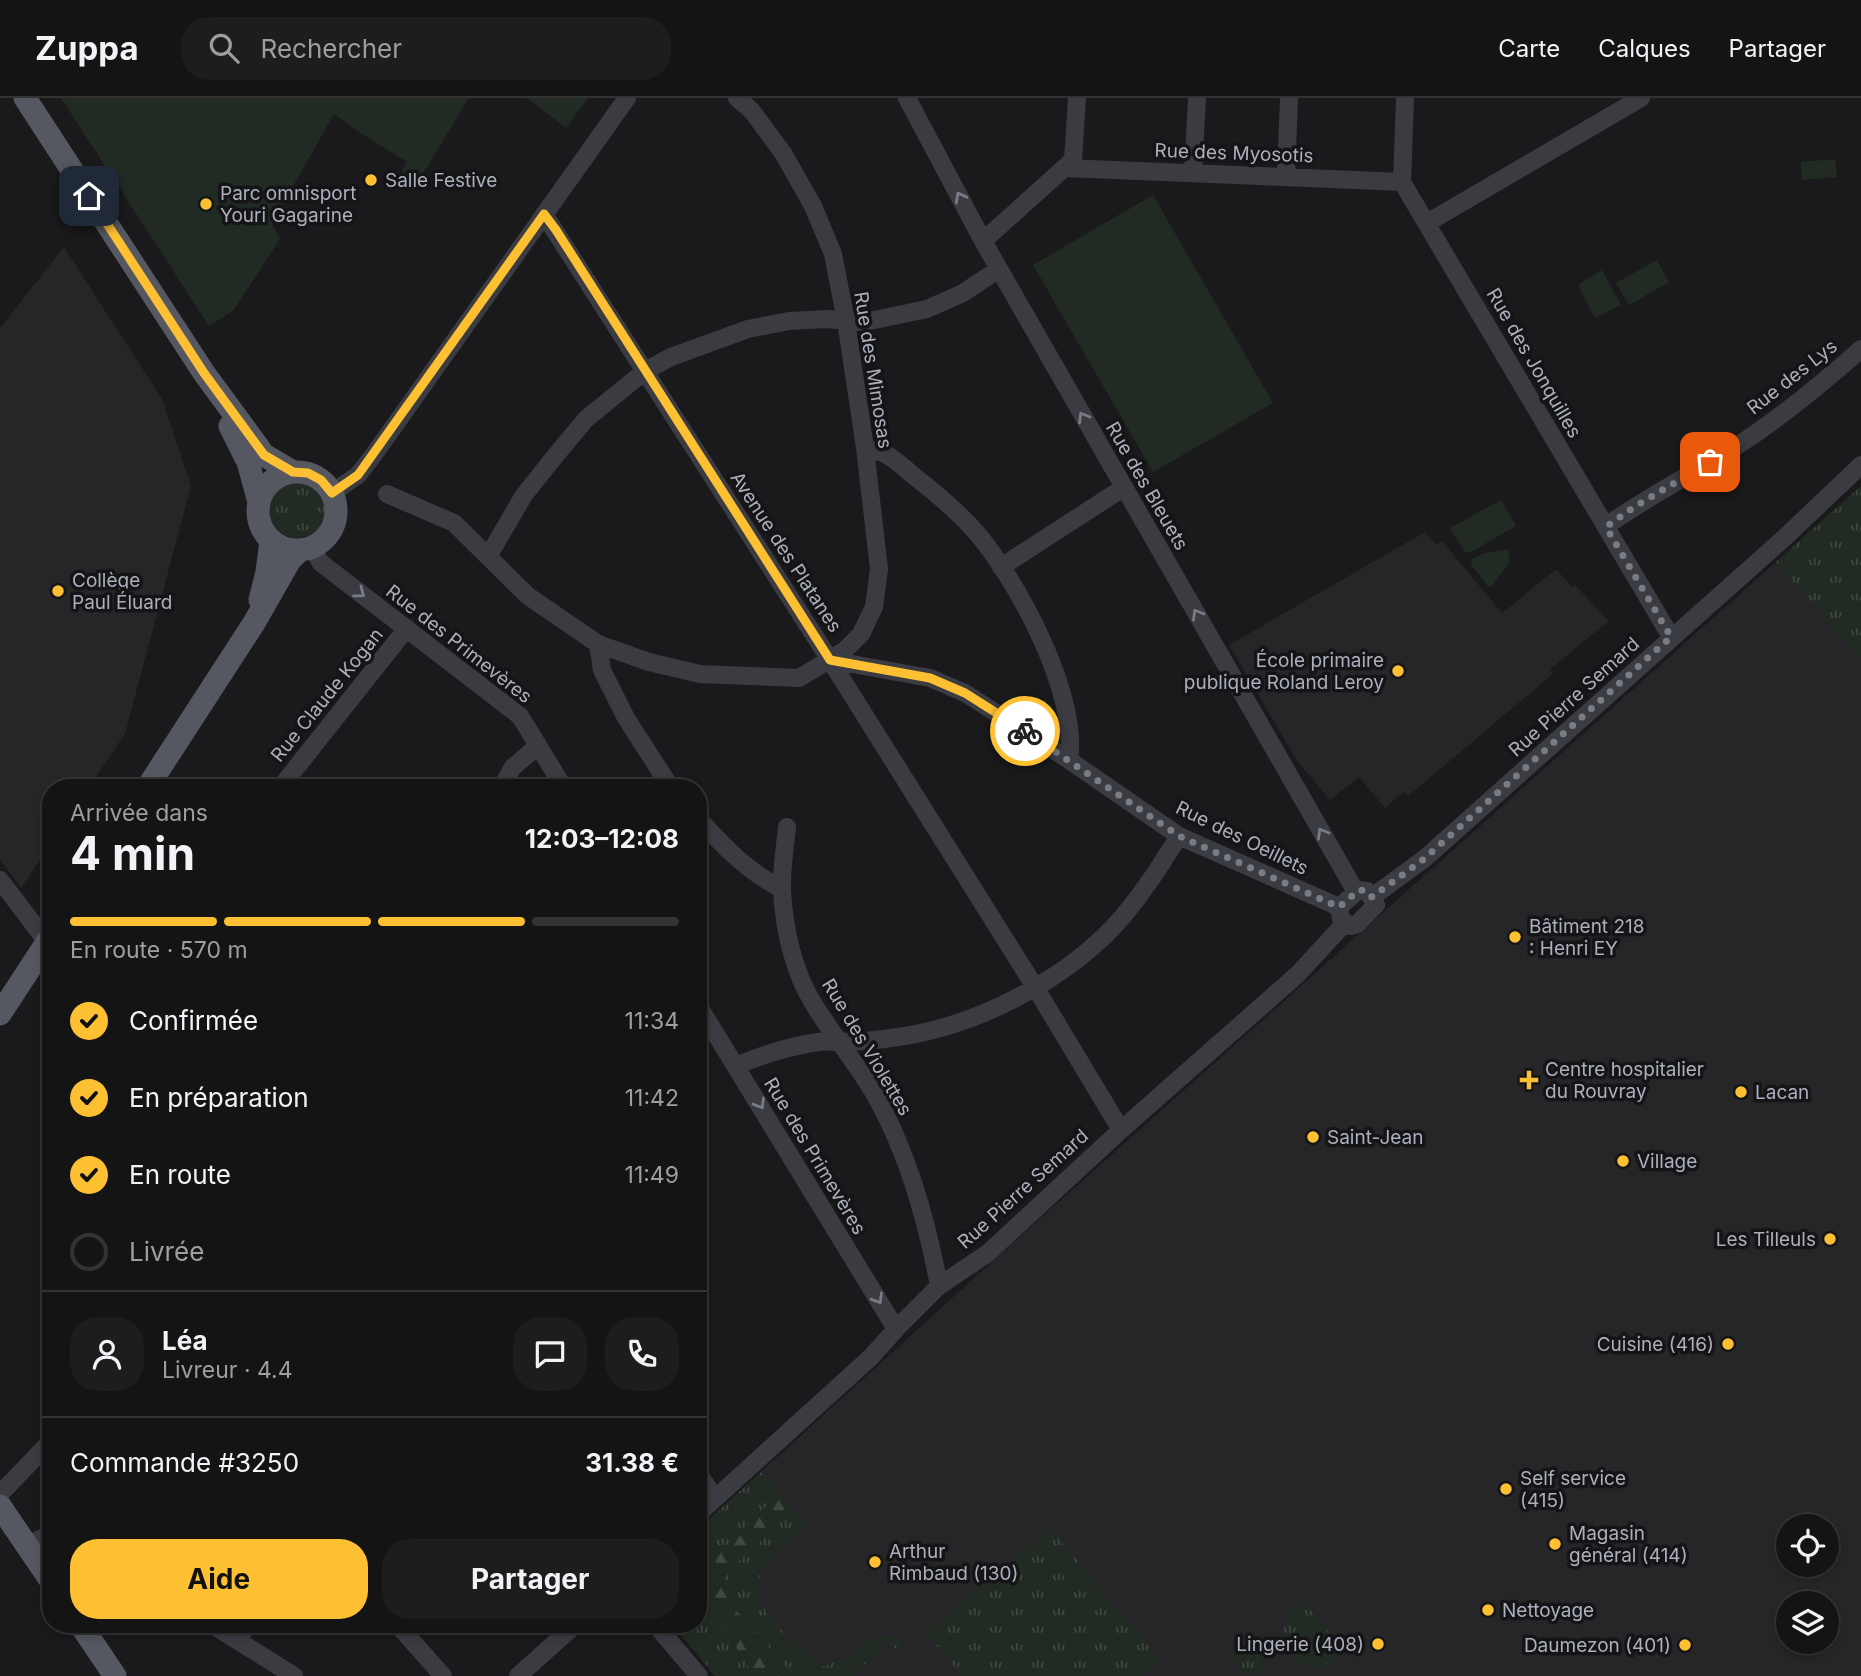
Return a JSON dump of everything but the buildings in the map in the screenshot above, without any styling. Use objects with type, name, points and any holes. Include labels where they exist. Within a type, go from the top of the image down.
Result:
[{"type":"main road","points":[[25,98],[204,373],[264,455],[293,472]]},
{"type":"main road","points":[[204,373],[248,462],[259,502]]},
{"type":"main road","points":[[153,779],[254,623],[290,560],[323,540],[331,530],[336,504],[332,493],[321,480],[308,473],[293,472],[281,475],[263,491],[258,516],[271,540],[282,547],[306,548]]},
{"type":"main road","points":[[254,623],[267,572],[271,540]]},
{"type":"main road","points":[[0,1014],[42,950]]},
{"type":"main road","points":[[0,1506],[42,1568]]},
{"type":"main road","points":[[86,1633],[112,1675]]},
{"type":"street","points":[[332,493],[358,475],[627,98]]},
{"type":"street","name":"Rue des Mimosas","points":[[387,494],[454,523],[528,596],[598,644],[649,662],[700,674],[799,678],[849,647],[861,635],[874,607],[878,569],[846,321],[833,254],[813,206],[783,153],[752,111],[737,98]]},
{"type":"street","name":"Rue des Bleuets","points":[[907,98],[983,241],[1123,488],[1364,894]]},
{"type":"street","points":[[983,241],[1073,160],[1077,98]]},
{"type":"street","points":[[1193,173],[1197,98]]},
{"type":"street","points":[[1286,176],[1289,98]]},
{"type":"street","points":[[1402,182],[1405,98]]},
{"type":"street","points":[[1427,223],[1641,98]]},
{"type":"street","name":"Rue des Myosotis","points":[[1064,168],[1402,182]]},
{"type":"street","name":"Rue des Jonquilles","points":[[1402,182],[1671,637]]},
{"type":"street","name":"Avenue des Platanes","points":[[544,214],[830,660],[1035,987],[1121,1130]]},
{"type":"street","points":[[489,555],[524,495],[586,419],[645,371],[671,358],[748,329],[789,321],[826,319],[865,322],[927,309],[962,293],[999,269]]},
{"type":"street","name":"Rue des Lys","points":[[1606,527],[1634,507],[1744,441],[1820,385],[1861,349]]},
{"type":"street","points":[[864,449],[886,454],[940,496],[975,531],[1001,567],[1045,648],[1062,695],[1071,744],[1069,760]]},
{"type":"street","name":"Rue Pierre Semard","points":[[707,1506],[871,1357],[939,1286],[988,1253],[1121,1130],[1298,974],[1342,915],[1364,894],[1424,859],[1782,540],[1861,465]]},
{"type":"street","points":[[1001,567],[1123,488]]},
{"type":"street","name":"Rue des Primevères","points":[[306,548],[321,563],[520,716],[558,779]]},
{"type":"street","name":"Rue Claude Kogan","points":[[287,779],[407,628]]},
{"type":"street","points":[[598,644],[602,670],[626,718],[664,779]]},
{"type":"street","name":"Rue des Oeillets","points":[[830,660],[930,678],[965,693],[1179,836],[1342,915]]},
{"type":"street","points":[[506,779],[513,767],[538,746]]},
{"type":"street","points":[[707,827],[739,861],[760,878],[782,889]]},
{"type":"street","name":"Rue des Violettes","points":[[787,827],[782,889],[787,933],[799,972],[811,1000],[877,1098],[895,1134],[925,1219],[939,1286]]},
{"type":"street","points":[[736,1066],[784,1049],[820,1042],[898,1037],[948,1028],[993,1011],[1035,987],[1094,944],[1123,916],[1155,875],[1179,836]]},
{"type":"street","points":[[0,880],[42,931]]},
{"type":"street","points":[[1342,915],[1350,926],[1357,924],[1372,910],[1376,905],[1364,894]]},
{"type":"street","name":"Rue des Primevères","points":[[707,1019],[896,1329]]},
{"type":"street","points":[[0,1494],[42,1450]]},
{"type":"street","points":[[707,1486],[715,1498]]},
{"type":"street","points":[[27,1545],[42,1538]]},
{"type":"street","points":[[225,1633],[294,1676]]},
{"type":"street","points":[[235,1639],[241,1633]]},
{"type":"street","points":[[405,1633],[443,1676]]},
{"type":"street","points":[[519,1676],[566,1633]]},
{"type":"street","points":[[663,1633],[699,1676]]},
{"type":"shaded area","name":"Collège Paul Éluard","points":[[64,247],[162,399],[191,486],[125,734],[94,779],[42,779],[42,857],[21,888],[0,860],[0,328]]},
{"type":"shaded area","name":"Centre hospitalier du Rouvray","points":[[1861,486],[1861,1676],[715,1676],[679,1633],[707,1633],[707,1521],[1015,1241]]},
{"type":"shaded area","name":"École primaire publique Roland Leroy","points":[[1425,532],[1436,545],[1442,541],[1502,613],[1556,569],[1609,621],[1550,669],[1553,674],[1408,796],[1404,792],[1385,808],[1359,777],[1330,800],[1298,762],[1229,645]]},
{"type":"green space","name":"Parc omnisport Youri Gagarine","points":[[61,98],[469,98],[416,185],[400,175],[407,162],[334,114],[272,223],[280,239],[233,311],[209,326]]},
{"type":"green space","points":[[527,98],[588,98],[566,128]]},
{"type":"green space","points":[[1835,159],[1837,177],[1802,180],[1801,162]]},
{"type":"green space","points":[[1153,195],[1273,403],[1153,472],[1033,265]]},
{"type":"green space","points":[[1657,260],[1669,282],[1629,305],[1616,283]]},
{"type":"green space","points":[[1602,270],[1621,305],[1595,318],[1578,285]]},
{"type":"green space","points":[[297,482],[308,484],[317,490],[323,499],[323,521],[317,530],[308,536],[297,538],[286,536],[277,530],[271,521],[269,510],[271,499],[277,490],[286,484]]},
{"type":"green space","points":[[1861,486],[1861,660],[1776,562]]},
{"type":"green space","points":[[1501,500],[1516,526],[1469,553],[1464,551],[1450,528]]},
{"type":"green space","points":[[1508,549],[1510,562],[1491,587],[1488,586],[1471,565],[1472,559],[1485,553]]},
{"type":"green space","points":[[761,1472],[780,1493],[707,1564],[707,1521]]},
{"type":"green space","points":[[780,1493],[794,1510],[727,1572],[725,1583],[729,1600],[735,1609],[794,1676],[754,1676],[717,1616],[707,1608],[707,1564]]},
{"type":"green space","points":[[794,1510],[808,1527],[774,1554],[762,1573],[759,1584],[761,1602],[775,1623],[795,1644],[823,1666],[887,1635],[894,1634],[905,1648],[900,1653],[889,1642],[852,1676],[794,1676],[735,1609],[726,1591],[727,1572]]},
{"type":"green space","points":[[1050,1528],[1160,1659],[1140,1676],[962,1676],[925,1632],[987,1582],[993,1589],[998,1585],[992,1577]]},
{"type":"green space","points":[[1304,1602],[1344,1651],[1324,1665],[1309,1668],[1295,1660],[1281,1640],[1286,1614]]},
{"type":"green space","points":[[707,1608],[717,1616],[754,1676],[715,1676],[679,1633],[707,1633]]},
{"type":"green space","points":[[1258,1633],[1262,1636],[1261,1675],[1248,1676],[1231,1656]]},
{"type":"way so far","points":[[1025,731],[1179,836],[1339,907],[1359,890],[1367,891],[1372,897],[1424,859],[1671,637],[1606,527],[1634,507],[1710,462]]},
{"type":"place","name":"Salle Festive","points":[[371,180]]},
{"type":"place","name":"Parc omnisport Youri Gagarine","points":[[206,204]]},
{"type":"place","name":"Collège Paul Éluard","points":[[58,591]]},
{"type":"place","name":"École primaire publique Roland Leroy","points":[[1398,671]]},
{"type":"place","name":"Bâtiment 218 : Henri EY","points":[[1515,937]]},
{"type":"place","name":"Centre hospitalier du Rouvray","points":[[1529,1080]]},
{"type":"place","name":"Lacan","points":[[1741,1092]]},
{"type":"place","name":"Saint-Jean","points":[[1313,1137]]},
{"type":"place","name":"Village","points":[[1623,1161]]},
{"type":"place","name":"Les Tilleuls","points":[[1830,1239]]},
{"type":"place","name":"Cuisine (416)","points":[[1728,1344]]},
{"type":"place","name":"Self service (415)","points":[[1506,1489]]},
{"type":"place","name":"Magasin général (414)","points":[[1555,1544]]},
{"type":"place","name":"Arthur Rimbaud (130)","points":[[875,1562]]},
{"type":"place","name":"Nettoyage","points":[[1488,1610]]},
{"type":"place","name":"Lingerie (408)","points":[[1378,1644]]},
{"type":"place","name":"Daumezon (401)","points":[[1685,1645]]},
{"type":"route","points":[[89,196],[204,373],[264,455],[293,472],[308,473],[321,480],[332,493],[358,475],[375,453],[544,214],[830,660],[894,674],[930,678],[965,693],[1025,731]]}]
